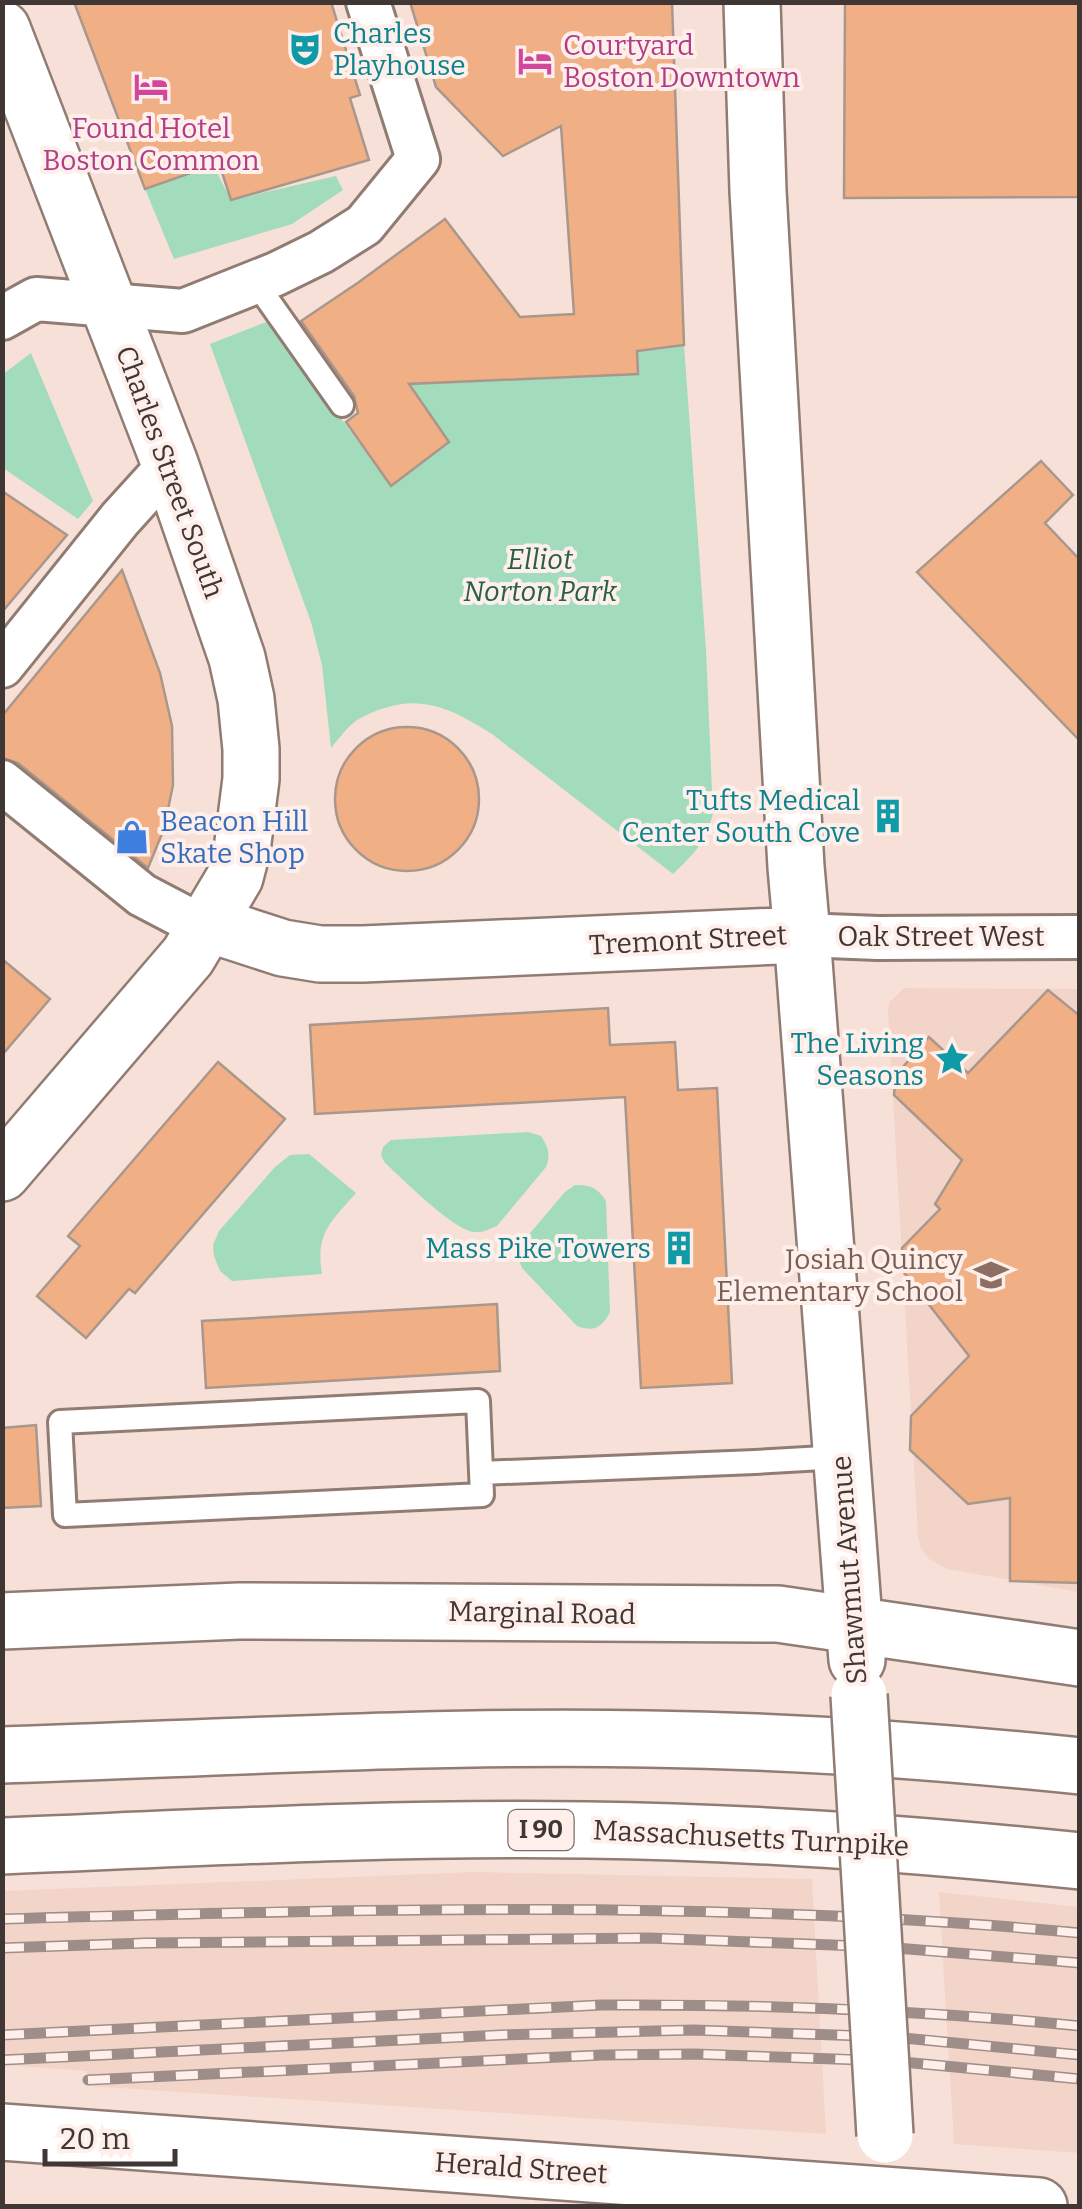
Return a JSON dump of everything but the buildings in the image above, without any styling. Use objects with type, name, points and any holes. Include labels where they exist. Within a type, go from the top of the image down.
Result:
[{"type":"main road","name":"Tremont Street","points":[[209,924],[282,948],[320,954],[802,935],[758,192],[752,2]]},
{"type":"main road","name":"Charles Street South","points":[[2,29],[170,464],[238,658],[251,749],[251,788],[235,877],[209,924]]},
{"type":"main road","points":[[2,1173],[188,956],[209,924]]},
{"type":"main road","name":"Shawmut Avenue","points":[[802,935],[859,1695],[887,2201]]},
{"type":"main road","name":"Marginal Road","points":[[12,1619],[239,1612],[778,1614],[1080,1658]]},
{"type":"main road","points":[[2,1755],[643,1738],[839,1745],[1080,1766]]},
{"type":"main road","name":"Massachusetts Turnpike","points":[[2,1846],[584,1830],[814,1838],[1080,1861]]},
{"type":"main road","name":"Herald Street","points":[[2,2132],[887,2201],[1039,2206]]},
{"type":"street","points":[[2,318],[36,299],[183,310],[321,252],[364,226],[418,159],[368,2]]},
{"type":"street","points":[[2,666],[120,519],[170,464]]},
{"type":"street","points":[[2,782],[142,896],[184,917],[209,924]]},
{"type":"street","name":"Oak Street West","points":[[802,935],[1080,937]]},
{"type":"lane","points":[[256,282],[342,406]]},
{"type":"lane","points":[[478,1401],[482,1473],[482,1494],[65,1515],[60,1422],[478,1401]]},
{"type":"lane","points":[[482,1473],[841,1457]]},
{"type":"shaded area","name":"Josiah Quincy Elementary School","points":[[904,988],[1079,989],[1079,1592],[947,1569],[929,1559],[921,1548],[888,1012],[889,1003]]},
{"type":"shaded area","points":[[475,1872],[812,1879],[826,2134],[89,2086],[87,2071],[3,2065],[3,1891]]},
{"type":"shaded area","points":[[939,1892],[1079,1907],[1079,2153],[954,2144]]},
{"type":"green space","points":[[213,165],[231,200],[336,176],[343,190],[292,224],[174,259],[145,189]]},
{"type":"green space","name":"Elliot Norton Park","points":[[269,321],[391,486],[449,442],[406,379],[428,384],[637,374],[637,351],[684,345],[706,650],[713,814],[698,847],[673,874],[492,734],[442,708],[416,703],[378,710],[352,724],[331,748],[322,665],[311,622],[210,344]]},
{"type":"green space","points":[[31,353],[93,501],[78,519],[3,468],[3,374]]},
{"type":"green space","points":[[528,1132],[541,1136],[548,1154],[546,1167],[497,1226],[480,1232],[465,1229],[441,1214],[381,1155],[391,1140]]},
{"type":"green space","points":[[309,1154],[356,1193],[323,1238],[322,1274],[232,1281],[220,1271],[214,1256],[213,1245],[219,1231],[275,1167],[290,1155]]},
{"type":"green space","points":[[575,1185],[593,1188],[606,1201],[610,1312],[601,1325],[588,1329],[577,1326],[522,1268],[518,1258],[519,1246]]},
{"type":"railway","points":[[2,1919],[407,1910],[676,1911],[945,1922],[1080,1933]]},
{"type":"railway","points":[[2,1948],[649,1938],[884,1947],[1080,1963]]},
{"type":"railway","points":[[2,2035],[601,2005],[840,2009],[1080,2026]]},
{"type":"railway","points":[[2,2060],[501,2035],[694,2030],[893,2037],[1080,2055]]},
{"type":"railway","points":[[88,2080],[694,2054],[892,2061],[1080,2079]]},
{"type":"place","name":"Charles Playhouse","points":[[305,49]]},
{"type":"place","name":"Courtyard Boston Downtown","points":[[535,61]]},
{"type":"place","name":"Found Hotel Boston Common","points":[[151,87]]},
{"type":"place","name":"Tufts Medical Center South Cove","points":[[888,816]]},
{"type":"place","name":"Beacon Hill Skate Shop","points":[[132,837]]},
{"type":"place","name":"The Living Seasons","points":[[952,1059]]},
{"type":"place","name":"Mass Pike Towers","points":[[679,1248]]},
{"type":"place","name":"Josiah Quincy Elementary School","points":[[991,1275]]}]
